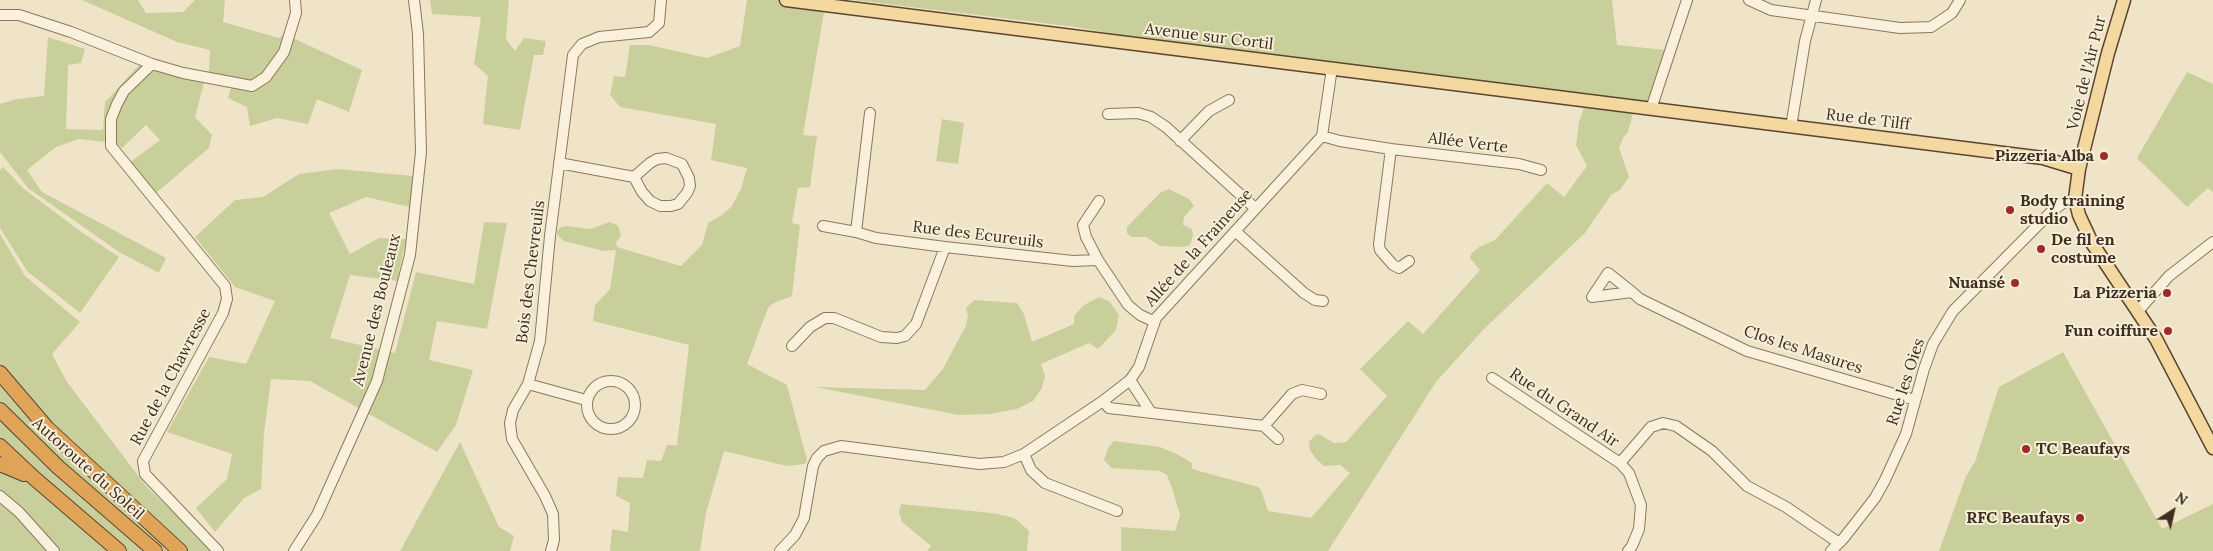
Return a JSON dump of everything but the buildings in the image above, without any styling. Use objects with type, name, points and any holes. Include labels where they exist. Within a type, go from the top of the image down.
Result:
[{"type":"highway","points":[[0,373],[47,428],[180,551]]},
{"type":"highway","name":"Autoroute du Soleil","points":[[0,410],[58,467],[155,551]]},
{"type":"highway","points":[[0,446],[119,551]]},
{"type":"highway","points":[[0,464],[34,478]]},
{"type":"main road","name":"Avenue sur Cortil","points":[[786,0],[1628,107]]},
{"type":"main road","name":"Voie de l'Air Pur","points":[[2124,0],[2108,53],[2079,169],[2076,199],[2079,215],[2092,243],[2138,311],[2169,363],[2213,448]]},
{"type":"main road","name":"Rue de Tilff","points":[[1628,107],[2043,158],[2079,169]]},
{"type":"street","points":[[0,15],[19,15],[152,64],[252,86],[258,84],[278,63],[284,52],[296,12],[295,0]]},
{"type":"street","name":"Avenue des Bouleaux","points":[[294,551],[317,515],[377,382],[410,255],[421,152],[418,34],[414,0]]},
{"type":"street","name":"Bois des Chevreuils","points":[[552,551],[554,540],[552,514],[545,496],[512,439],[510,423],[513,410],[528,384],[540,341],[544,284],[572,55],[582,44],[599,37],[649,32],[659,23],[661,0]]},
{"type":"street","points":[[1651,109],[1688,0]]},
{"type":"street","points":[[1748,0],[1771,10],[1900,28],[1930,26],[1952,13],[1960,0]]},
{"type":"street","points":[[1791,127],[1805,40],[1816,0]]},
{"type":"street","name":"Rue de la Chawresse","points":[[152,64],[124,91],[117,104],[111,120],[111,146],[225,286],[227,299],[222,314],[143,461],[145,474],[218,551]]},
{"type":"street","points":[[1322,136],[1332,68]]},
{"type":"street","points":[[1180,141],[1204,115],[1229,100]]},
{"type":"street","points":[[856,232],[870,113]]},
{"type":"street","points":[[1108,114],[1138,113],[1151,117],[1256,208]]},
{"type":"street","name":"Allée Verte","points":[[1322,136],[1340,141],[1391,149],[1519,164],[1541,170]]},
{"type":"street","name":"Allée de la Fraineuse","points":[[780,551],[795,535],[804,518],[813,466],[817,458],[820,454],[832,448],[841,446],[980,464],[1004,462],[1024,454],[1103,401],[1130,380],[1142,359],[1154,321],[1167,304],[1322,136]]},
{"type":"street","points":[[1391,149],[1379,244],[1384,256],[1399,268],[1409,261]]},
{"type":"street","points":[[666,158],[682,164],[689,178],[690,186],[684,198],[678,204],[660,206],[650,202],[634,177],[650,163],[657,159],[666,158]]},
{"type":"street","points":[[559,163],[634,177]]},
{"type":"street","name":"Rue les Oies","points":[[1831,551],[1875,498],[1886,480],[1906,434],[1933,344],[1953,311],[2051,212],[2063,203],[2076,199]]},
{"type":"street","points":[[1099,201],[1083,225],[1086,237],[1098,260],[1128,305],[1140,315],[1154,321]]},
{"type":"street","name":"Rue des Ecureuils","points":[[824,226],[876,238],[945,247],[1073,261],[1098,260]]},
{"type":"street","points":[[1235,231],[1304,293],[1314,300],[1323,302]]},
{"type":"street","points":[[2138,311],[2169,276],[2213,242]]},
{"type":"street","points":[[792,346],[810,327],[825,318],[834,318],[881,337],[897,338],[905,336],[916,324],[945,247]]},
{"type":"street","name":"Clos les Masures","points":[[1632,292],[1640,299],[1747,351],[1808,367],[1854,383],[1915,400]]},
{"type":"street","name":"Rue du Grand Air","points":[[1492,378],[1620,463],[1629,473],[1641,506],[1639,529],[1628,551]]},
{"type":"street","points":[[1130,380],[1150,411]]},
{"type":"street","points":[[615,382],[628,388],[635,398],[637,407],[628,423],[619,429],[611,430],[603,428],[594,422],[588,413],[586,400],[599,384],[615,382]]},
{"type":"street","points":[[528,384],[586,400]]},
{"type":"street","points":[[1264,426],[1292,394],[1302,390],[1321,394]]},
{"type":"street","points":[[1103,401],[1109,408],[1150,411],[1264,426],[1278,439]]},
{"type":"street","name":"Rue du Grand Air","points":[[1620,463],[1651,428],[1662,423],[1676,426],[1712,451],[1747,486],[1786,508],[1839,543]]},
{"type":"street","points":[[1024,454],[1031,470],[1045,483],[1117,511]]},
{"type":"street","points":[[0,496],[19,512],[54,551]]},
{"type":"green space","points":[[82,0],[138,0],[146,13],[183,12],[195,0],[225,0],[223,22],[279,38],[284,34],[362,70],[349,112],[317,99],[308,124],[277,118],[250,126],[247,107],[228,98],[234,78],[209,72],[210,50],[177,42]]},
{"type":"green space","points":[[430,0],[509,0],[506,39],[515,51],[524,38],[546,41],[543,55],[534,55],[520,130],[483,124],[488,76],[474,64],[481,17],[432,14]]},
{"type":"green space","points":[[747,0],[826,0],[803,135],[817,136],[810,187],[798,188],[792,223],[800,225],[792,296],[774,303],[768,308],[747,364],[787,385],[807,460],[805,464],[787,466],[724,451],[706,513],[700,551],[610,551],[612,529],[628,532],[630,503],[616,496],[618,477],[643,478],[647,460],[661,461],[667,445],[677,445],[689,345],[593,321],[595,305],[610,289],[616,250],[604,251],[564,241],[558,236],[557,231],[561,227],[566,226],[590,229],[610,222],[619,228],[621,236],[616,242],[617,247],[681,266],[702,245],[708,223],[731,207],[741,189],[747,168],[711,160],[716,124],[620,107],[610,95],[614,76],[625,77],[630,45],[649,45],[707,58],[740,46]]},
{"type":"green space","points":[[853,0],[1612,0],[1617,45],[1666,50],[1648,103],[1152,41],[1076,27]]},
{"type":"green space","points":[[48,37],[85,49],[81,63],[68,65],[66,129],[103,130],[105,102],[139,65],[204,83],[195,117],[212,135],[209,148],[155,194],[129,163],[160,140],[146,125],[122,148],[116,143],[79,139],[56,147],[27,170],[42,192],[166,258],[159,273],[119,252],[28,188],[0,152],[0,104],[17,99],[44,96]]},
{"type":"green space","points":[[2187,72],[2213,84],[2213,192],[2208,188],[2187,207],[2137,158]]},
{"type":"green space","points":[[1584,107],[1634,110],[1628,132],[1619,148],[1629,177],[1620,190],[1611,195],[1585,233],[1483,330],[1436,382],[1328,551],[1121,551],[1121,527],[1175,531],[1180,515],[1167,475],[1160,471],[1111,468],[1104,460],[1108,448],[1114,441],[1160,447],[1192,463],[1192,469],[1258,487],[1261,490],[1268,511],[1311,518],[1350,473],[1340,465],[1324,466],[1310,450],[1309,442],[1314,436],[1319,434],[1334,443],[1346,442],[1387,396],[1360,369],[1408,321],[1423,334],[1480,270],[1470,258],[1471,254],[1479,247],[1495,240],[1547,183],[1564,197],[1587,166],[1576,145],[1579,122]]},
{"type":"green space","points":[[942,119],[964,123],[958,164],[936,161]]},
{"type":"green space","points":[[3,167],[24,189],[80,231],[119,257],[80,313],[27,271],[0,228],[0,170]]},
{"type":"green space","points":[[338,169],[413,176],[410,207],[366,197],[329,213],[350,254],[379,238],[406,239],[397,281],[350,275],[330,338],[395,353],[416,272],[474,284],[484,222],[507,223],[487,329],[437,321],[429,360],[473,370],[456,425],[437,452],[310,381],[271,379],[264,433],[261,489],[244,498],[215,532],[196,508],[227,479],[232,454],[167,432],[209,357],[246,364],[275,301],[235,287],[195,237],[235,200],[263,197],[299,174]]},
{"type":"green space","points":[[1169,189],[1189,199],[1194,206],[1184,217],[1183,225],[1192,229],[1193,235],[1190,245],[1182,247],[1160,246],[1146,237],[1131,237],[1127,233],[1127,227],[1161,192]]},
{"type":"green space","points":[[0,234],[25,276],[80,322],[52,354],[67,382],[146,486],[213,551],[0,551]]},
{"type":"green space","points":[[1099,297],[1109,301],[1119,315],[1116,330],[1098,349],[1089,343],[1041,364],[1045,376],[1042,388],[1033,401],[1017,409],[990,414],[959,415],[815,387],[925,390],[943,369],[966,326],[968,315],[966,308],[974,300],[1017,303],[1024,314],[1032,342],[1074,324],[1074,316],[1084,305]]},
{"type":"green space","points":[[2063,352],[2162,529],[2213,504],[2213,551],[1939,551],[1966,476],[1975,462],[1999,387]]},
{"type":"green space","points":[[460,442],[499,527],[514,536],[510,551],[400,551]]},
{"type":"green space","points":[[901,504],[992,513],[1016,519],[1029,531],[1027,551],[927,551],[931,546],[902,522],[899,512]]},
{"type":"place","name":"Pizzeria Alba","points":[[2104,156]]},
{"type":"place","name":"Body training studio","points":[[2010,210]]},
{"type":"place","name":"De fil en costume","points":[[2041,249]]},
{"type":"place","name":"Nuansé","points":[[2015,283]]},
{"type":"place","name":"La Pizzeria","points":[[2167,293]]},
{"type":"place","name":"Fun coiffure","points":[[2168,331]]},
{"type":"place","name":"TC Beaufays","points":[[2026,449]]},
{"type":"place","name":"RFC Beaufays","points":[[2080,518]]}]
